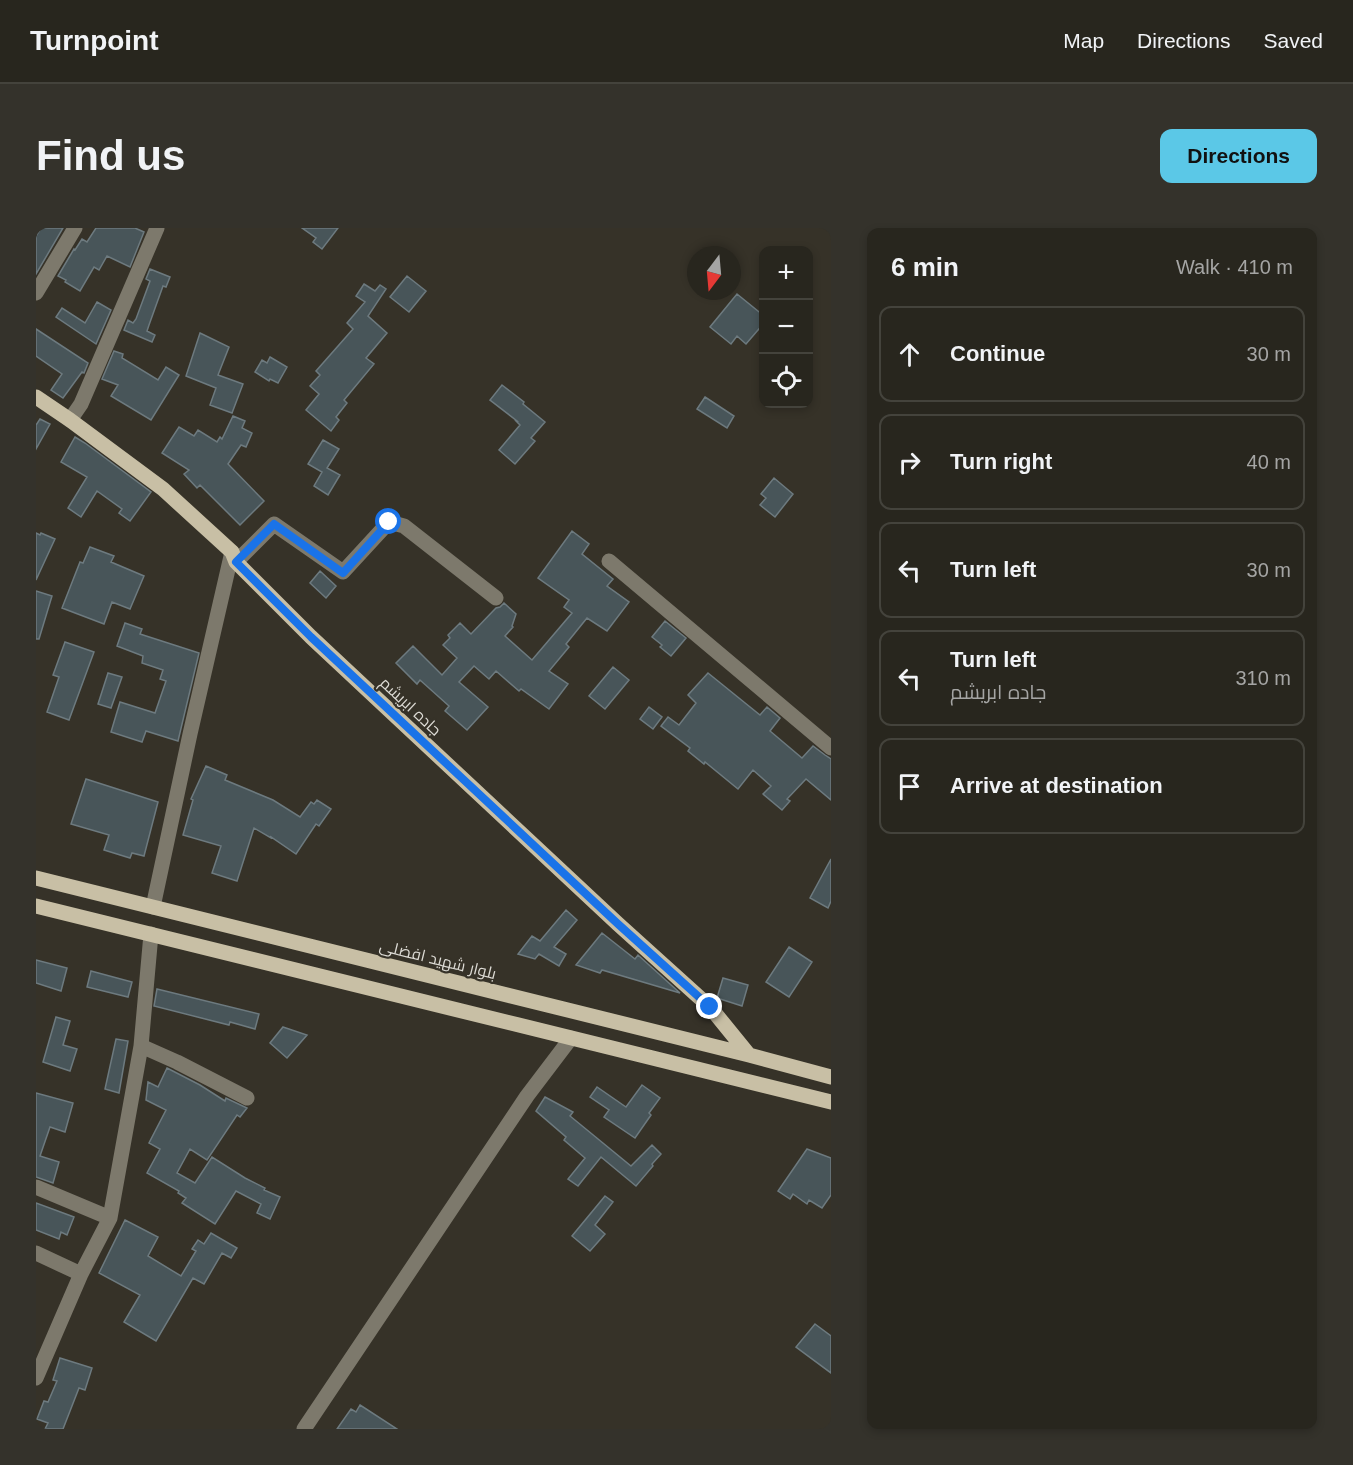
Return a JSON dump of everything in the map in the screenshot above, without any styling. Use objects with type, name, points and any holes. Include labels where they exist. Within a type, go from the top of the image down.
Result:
[{"type":"main road","name":"جاده ابریشم","points":[[36,397],[163,489],[234,557],[328,654],[710,1007],[749,1055]]},
{"type":"main road","name":"بلوار شهید افضلی","points":[[36,878],[831,1077]]},
{"type":"main road","points":[[36,906],[831,1102]]},
{"type":"main road","points":[[259,961],[273,937]]},
{"type":"street","points":[[36,293],[75,228]]},
{"type":"street","points":[[70,420],[81,404],[157,228]]},
{"type":"street","points":[[153,907],[190,734],[234,557],[274,524],[343,573],[389,522],[404,526],[496,598]]},
{"type":"street","points":[[609,561],[831,748]]},
{"type":"street","points":[[36,1378],[81,1274],[110,1218],[141,1046],[151,934]]},
{"type":"street","points":[[304,1429],[527,1096],[571,1038]]},
{"type":"street","points":[[141,1046],[247,1098]]},
{"type":"street","points":[[36,1187],[110,1218]]},
{"type":"street","points":[[36,1253],[81,1274]]},
{"type":"building","points":[[41,228],[63,228],[36,274],[36,236]]},
{"type":"building","points":[[96,228],[135,228],[144,232],[130,267],[107,256],[99,270],[94,267],[80,291],[58,276],[74,249],[82,239],[87,242]]},
{"type":"building","points":[[302,228],[338,228],[322,249],[313,242],[316,238]]},
{"type":"building","points":[[150,269],[170,277],[166,287],[163,286],[147,331],[155,335],[152,342],[124,330],[128,320],[133,323],[136,319],[150,281],[146,279]]},
{"type":"building","points":[[407,276],[426,291],[409,312],[390,297]]},
{"type":"building","points":[[364,284],[375,291],[380,285],[386,289],[368,316],[387,333],[366,358],[374,364],[344,400],[347,403],[336,417],[339,420],[331,431],[306,410],[319,394],[310,386],[320,375],[316,371],[353,329],[347,323],[365,302],[356,296]]},
{"type":"building","points":[[741,297],[759,312],[759,329],[746,344],[737,336],[731,344],[710,327],[732,300],[741,300]]},
{"type":"building","points":[[97,302],[111,310],[96,344],[56,317],[62,308],[85,323]]},
{"type":"building","points":[[36,329],[88,363],[84,373],[82,372],[63,398],[51,390],[62,374],[36,356]]},
{"type":"building","points":[[200,333],[229,347],[218,375],[243,384],[232,413],[210,405],[216,388],[186,376]]},
{"type":"building","points":[[114,351],[123,354],[122,358],[158,380],[166,367],[179,375],[151,420],[111,396],[118,385],[102,379]]},
{"type":"building","points":[[270,357],[287,367],[278,383],[270,379],[269,381],[255,372],[262,360],[267,363]]},
{"type":"building","points":[[502,385],[545,422],[531,438],[535,441],[515,464],[499,450],[520,425],[490,400]]},
{"type":"building","points":[[705,397],[734,416],[727,428],[697,409]]},
{"type":"building","points":[[233,416],[245,421],[242,428],[252,433],[246,447],[241,445],[228,464],[264,501],[240,525],[200,485],[197,488],[184,474],[189,470],[162,453],[179,427],[194,436],[198,430],[217,442],[220,437],[222,439]]},
{"type":"building","points":[[40,419],[50,424],[36,449],[36,425]]},
{"type":"building","points":[[75,437],[151,492],[130,521],[119,513],[122,509],[97,491],[81,517],[68,508],[87,477],[61,462]]},
{"type":"building","points":[[323,440],[339,449],[327,468],[340,475],[328,495],[314,486],[322,472],[308,464]]},
{"type":"building","points":[[774,478],[793,494],[775,517],[760,505],[766,498],[761,494]]},
{"type":"building","points":[[572,531],[589,544],[582,554],[613,579],[607,586],[629,602],[607,631],[587,618],[566,644],[569,647],[549,671],[568,684],[549,709],[521,689],[519,691],[496,671],[489,679],[474,666],[459,682],[488,707],[467,730],[445,711],[449,706],[420,680],[417,684],[396,663],[413,646],[442,675],[457,658],[443,645],[450,638],[448,635],[460,623],[471,634],[496,608],[504,603],[516,614],[513,627],[505,636],[532,660],[572,613],[564,607],[569,600],[538,578]]},
{"type":"building","points":[[36,533],[55,539],[36,580]]},
{"type":"building","points":[[90,547],[114,556],[111,562],[144,576],[130,609],[112,602],[104,624],[62,608],[80,562],[83,563]]},
{"type":"building","points":[[320,571],[336,586],[326,598],[310,583]]},
{"type":"building","points":[[36,591],[52,596],[39,639],[36,639]]},
{"type":"building","points":[[665,621],[686,638],[671,656],[652,637]]},
{"type":"building","points":[[125,623],[142,629],[140,634],[199,653],[178,741],[146,731],[142,742],[111,732],[120,702],[155,713],[166,681],[160,679],[163,670],[142,663],[143,656],[117,646]]},
{"type":"building","points":[[65,642],[94,652],[69,720],[47,712],[59,677],[53,675]]},
{"type":"building","points":[[613,667],[629,680],[605,709],[589,696]]},
{"type":"building","points":[[108,673],[122,677],[111,708],[98,704]]},
{"type":"building","points":[[708,673],[760,715],[767,707],[780,718],[770,731],[802,758],[813,746],[831,759],[831,800],[806,779],[787,799],[790,801],[782,810],[763,794],[771,786],[753,770],[738,789],[688,751],[690,748],[661,726],[668,717],[679,725],[696,703],[688,695]]},
{"type":"building","points":[[649,707],[662,717],[653,729],[640,719]]},
{"type":"building","points":[[206,766],[227,775],[225,780],[273,800],[300,817],[311,802],[314,804],[317,800],[331,809],[319,826],[316,824],[296,854],[254,828],[237,881],[212,873],[221,846],[183,835],[193,800],[191,799]]},
{"type":"building","points":[[86,779],[158,802],[144,856],[132,853],[130,858],[104,850],[109,835],[71,824]]},
{"type":"building","points":[[831,859],[831,901],[828,908],[810,898]]},
{"type":"building","points":[[566,910],[577,920],[554,947],[566,954],[559,966],[539,954],[535,959],[518,954],[532,936],[540,941]]},
{"type":"building","points":[[602,933],[635,959],[638,955],[680,993],[602,970],[600,973],[576,965]]},
{"type":"building","points":[[789,947],[812,962],[789,997],[766,982]]},
{"type":"building","points":[[36,960],[67,968],[61,991],[36,983]]},
{"type":"building","points":[[91,971],[132,982],[128,997],[87,987]]},
{"type":"building","points":[[723,978],[748,985],[742,1006],[717,998]]},
{"type":"building","points":[[157,989],[259,1014],[255,1029],[230,1022],[229,1025],[154,1006]]},
{"type":"building","points":[[56,1017],[70,1021],[63,1045],[77,1049],[70,1071],[43,1062]]},
{"type":"building","points":[[283,1027],[307,1035],[287,1058],[270,1043]]},
{"type":"building","points":[[116,1039],[128,1041],[119,1093],[105,1089]]},
{"type":"building","points":[[167,1068],[225,1101],[226,1098],[247,1108],[240,1117],[237,1115],[207,1160],[190,1149],[177,1173],[195,1183],[212,1157],[265,1188],[264,1190],[280,1197],[270,1219],[257,1213],[261,1204],[236,1191],[215,1224],[182,1203],[186,1198],[178,1193],[179,1191],[147,1173],[160,1149],[149,1143],[166,1110],[146,1100],[148,1082],[158,1087]]},
{"type":"building","points":[[642,1085],[660,1098],[635,1138],[604,1117],[609,1110],[590,1097],[597,1087],[626,1107]]},
{"type":"building","points":[[36,1093],[73,1103],[65,1132],[50,1127],[40,1156],[59,1162],[53,1183],[36,1177]]},
{"type":"building","points":[[545,1097],[573,1112],[570,1116],[631,1166],[652,1145],[661,1154],[636,1186],[601,1157],[578,1186],[568,1179],[585,1158],[564,1140],[566,1137],[536,1111]]},
{"type":"building","points":[[807,1149],[831,1158],[831,1195],[822,1208],[809,1200],[807,1204],[793,1194],[790,1199],[778,1191]]},
{"type":"building","points":[[605,1196],[613,1202],[595,1225],[605,1234],[590,1251],[572,1236]]},
{"type":"building","points":[[36,1203],[74,1217],[67,1235],[61,1232],[59,1239],[36,1230]]},
{"type":"building","points":[[125,1220],[158,1237],[148,1256],[181,1276],[196,1251],[192,1249],[198,1240],[204,1244],[211,1233],[237,1248],[231,1258],[222,1253],[204,1284],[193,1278],[156,1341],[124,1322],[140,1295],[99,1273]]},
{"type":"building","points":[[815,1324],[831,1336],[831,1373],[796,1347]]},
{"type":"building","points":[[60,1358],[92,1368],[85,1390],[79,1388],[63,1429],[45,1429],[48,1423],[37,1419],[44,1401],[48,1402],[57,1381],[53,1380]]},
{"type":"building","points":[[360,1405],[397,1429],[337,1429],[351,1409],[356,1412]]},
{"type":"route","points":[[389,522],[343,573],[274,524],[236,562],[311,637],[710,1007]]}]
